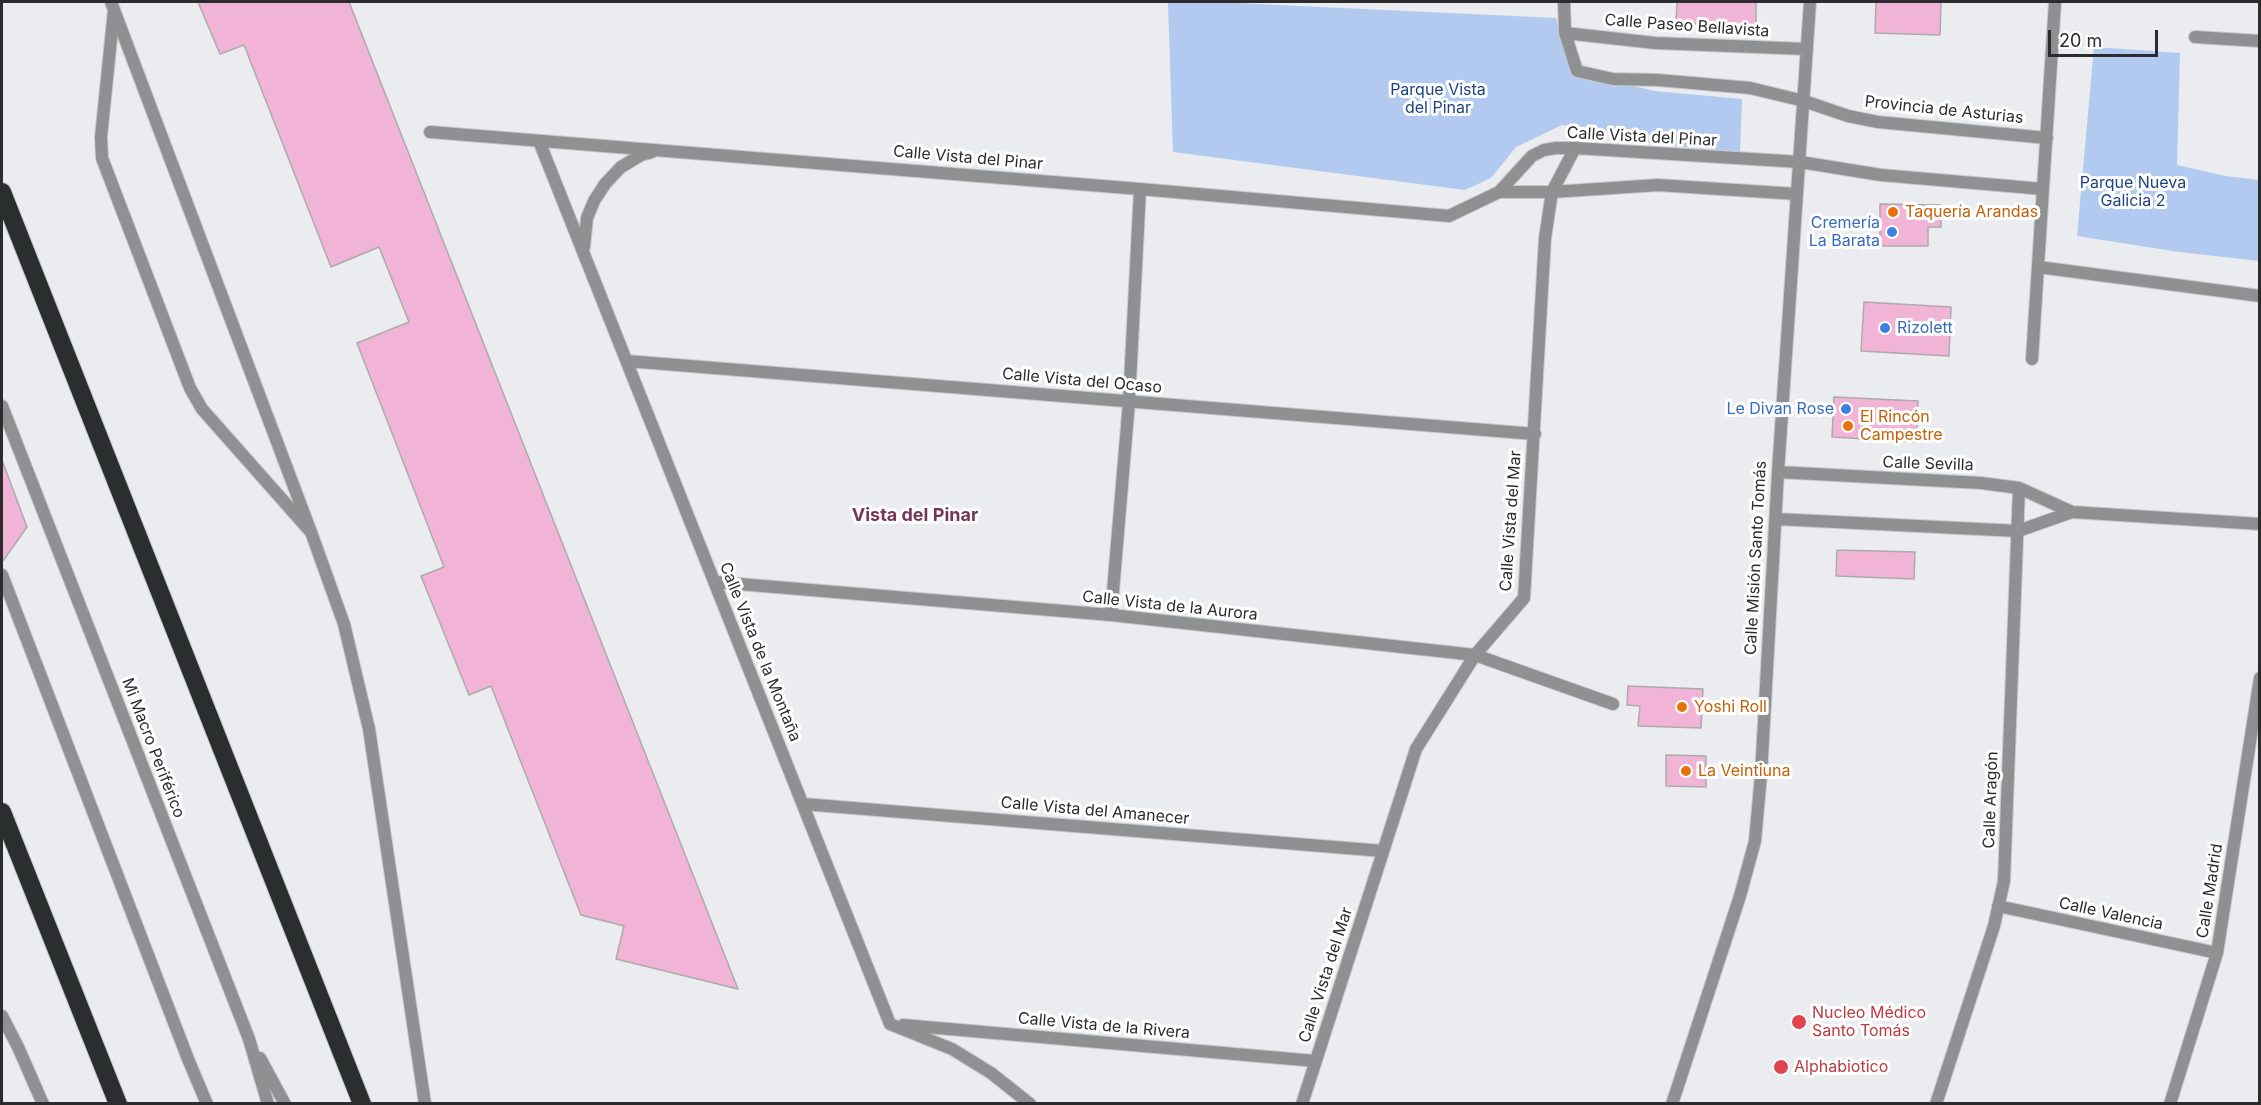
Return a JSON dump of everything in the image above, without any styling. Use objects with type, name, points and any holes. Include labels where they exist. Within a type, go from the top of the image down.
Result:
[{"type":"highway","points":[[2,192],[362,1104]]},
{"type":"highway","points":[[2,812],[118,1104]]},
{"type":"street","points":[[1564,2],[1565,33],[1577,71],[1613,79],[1658,80],[1750,88],[1804,100]]},
{"type":"street","name":"Calle Misión Santo Tomás","points":[[1672,1104],[1740,896],[1755,841],[1810,2]]},
{"type":"street","points":[[2032,359],[2055,2]]},
{"type":"street","points":[[113,5],[101,137],[102,158],[190,388],[202,409],[311,532]]},
{"type":"street","points":[[113,5],[344,624],[369,729],[425,1104]]},
{"type":"street","name":"Calle Paseo Bellavista","points":[[1565,33],[1655,43],[1806,49]]},
{"type":"street","points":[[2195,38],[2259,41]]},
{"type":"street","name":"Provincia de Asturias","points":[[1804,100],[1848,116],[1878,122],[2048,138]]},
{"type":"street","name":"Calle Vista del Pinar","points":[[430,132],[1449,216],[1498,192],[1532,156],[1544,150],[1575,148],[1800,162]]},
{"type":"street","name":"Calle Vista de la Montaña","points":[[540,141],[890,1024]]},
{"type":"street","name":"Calle Vista del Mar","points":[[1302,1104],[1416,749],[1475,655],[1524,598],[1545,238],[1552,192],[1575,148]]},
{"type":"street","points":[[584,250],[587,218],[605,184],[621,167],[641,154],[662,150]]},
{"type":"street","points":[[1800,162],[1881,175],[2043,189]]},
{"type":"street","name":"Calle Vista del Pinar","points":[[1498,192],[1552,192],[1658,185],[1797,194]]},
{"type":"street","points":[[1111,615],[1129,402],[1140,189]]},
{"type":"street","points":[[2038,267],[2259,296]]},
{"type":"street","name":"Calle Vista del Ocaso","points":[[627,362],[1534,434]]},
{"type":"street","name":"Mi Macro Periférico","points":[[2,405],[249,1039],[268,1104]]},
{"type":"street","name":"Calle Sevilla","points":[[1778,472],[1981,483],[2019,488],[2072,512],[2259,524]]},
{"type":"street","name":"Calle Aragón","points":[[1936,1104],[1994,927],[2004,881],[2019,488]]},
{"type":"street","name":"Calle Sevilla","points":[[1776,519],[2018,531],[2072,512]]},
{"type":"street","points":[[2,575],[207,1104]]},
{"type":"street","name":"Calle Vista de la Aurora","points":[[715,582],[1111,615],[1475,655],[1613,704]]},
{"type":"street","name":"Calle Madrid","points":[[2170,1104],[2217,953],[2259,678]]},
{"type":"street","name":"Calle Vista del Amanecer","points":[[803,804],[1383,851]]},
{"type":"street","name":"Calle Valencia","points":[[1998,906],[2217,953]]},
{"type":"street","points":[[2,1016],[43,1104]]},
{"type":"street","points":[[890,1024],[952,1049],[991,1073],[1030,1104]]},
{"type":"street","name":"Calle Vista de la Rivera","points":[[890,1024],[1315,1061]]},
{"type":"street","points":[[249,1039],[285,1104]]},
{"type":"street","points":[[188,1059],[198,1104]]},
{"type":"green space","name":"Parque Vista del Pinar","points":[[1168,2],[1215,2],[1556,18],[1565,53],[1577,73],[1655,91],[1742,99],[1740,152],[1658,145],[1595,128],[1562,125],[1516,147],[1491,178],[1465,190],[1173,152]]},
{"type":"green space","name":"Parque Nueva Galicia 2","points":[[2094,47],[2180,53],[2177,165],[2226,176],[2259,180],[2259,261],[2179,252],[2077,236]]},
{"type":"building","points":[[198,2],[349,2],[738,989],[616,959],[624,926],[581,915],[491,686],[469,695],[421,576],[444,567],[357,343],[409,322],[379,247],[331,267],[244,45],[220,54]]},
{"type":"building","points":[[1677,2],[1756,2],[1756,25],[1676,23]]},
{"type":"building","points":[[1876,2],[1941,2],[1940,35],[1875,33]]},
{"type":"building","points":[[1880,204],[1941,205],[1941,227],[1928,227],[1928,246],[1880,246]]},
{"type":"building","points":[[1864,302],[1951,307],[1949,356],[1861,351]]},
{"type":"building","points":[[1834,397],[1918,401],[1916,442],[1832,437]]},
{"type":"building","points":[[2,460],[27,527],[3,561],[2,558]]},
{"type":"building","points":[[1837,550],[1915,552],[1914,579],[1836,576]]},
{"type":"building","points":[[1628,686],[1703,689],[1701,728],[1638,726],[1640,706],[1627,705]]},
{"type":"building","name":"La Veintiuna","points":[[1666,755],[1706,756],[1706,787],[1666,786]]},
{"type":"place","name":"Taquería Arandas","points":[[1893,212]]},
{"type":"place","name":"Cremería La Barata","points":[[1892,232]]},
{"type":"place","name":"Rizolett","points":[[1885,328]]},
{"type":"place","name":"Le Divan Rose","points":[[1846,409]]},
{"type":"place","name":"El Rincón Campestre","points":[[1848,426]]},
{"type":"place","name":"Yoshi Roll","points":[[1682,707]]},
{"type":"place","name":"La Veintiuna","points":[[1686,771]]},
{"type":"place","name":"Nucleo Médico Santo Tomás","points":[[1799,1022]]},
{"type":"place","name":"Alphabiotico","points":[[1781,1067]]},
{"type":"district","name":"Vista del Pinar","points":[[915,516]]}]
